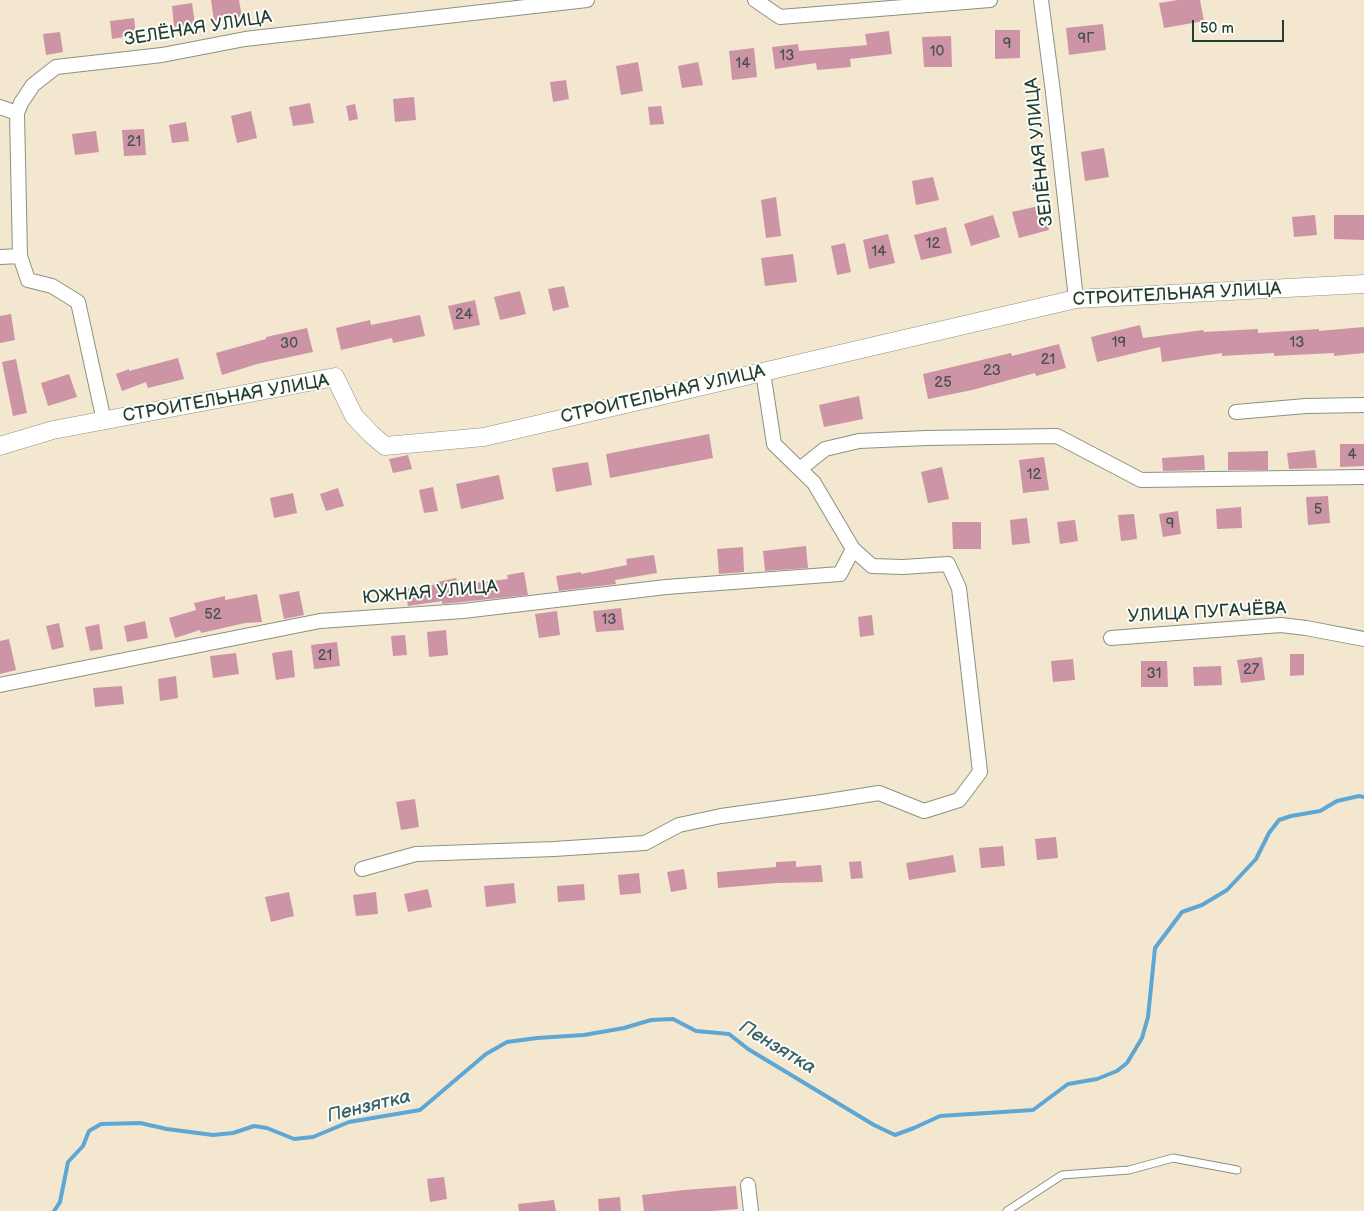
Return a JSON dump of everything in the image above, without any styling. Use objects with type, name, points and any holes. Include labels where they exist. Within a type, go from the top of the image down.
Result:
[{"type":"street","name":"ЗЕЛЁНАЯ УЛИЦА","points":[[17,113],[33,85],[56,67],[162,55],[245,39],[586,0]]},
{"type":"street","points":[[755,0],[780,18],[990,0]]},
{"type":"street","name":"ЗЕЛЁНАЯ УЛИЦА","points":[[1041,0],[1076,299]]},
{"type":"street","points":[[0,107],[17,113],[20,256],[28,280],[52,286],[78,302],[104,421]]},
{"type":"street","points":[[0,257],[20,256]]},
{"type":"street","name":"СТРОИТЕЛЬНАЯ УЛИЦА","points":[[0,446],[53,430],[335,377],[354,416],[385,446],[484,437],[1076,299],[1364,284]]},
{"type":"street","points":[[362,869],[416,854],[554,849],[645,843],[679,825],[721,816],[879,793],[924,811],[959,800],[980,772],[959,588],[948,564],[903,567],[872,566],[852,549],[814,483],[774,444],[763,372]]},
{"type":"street","points":[[1236,412],[1306,406],[1364,405]]},
{"type":"street","points":[[800,469],[825,449],[858,441],[1058,436],[1141,480],[1364,477]]},
{"type":"street","name":"ЮЖНАЯ УЛИЦА","points":[[0,685],[320,622],[463,611],[666,587],[840,574],[852,549]]},
{"type":"street","name":"УЛИЦА ПУГАЧЁВА","points":[[1111,638],[1281,625],[1364,639]]},
{"type":"street","points":[[748,1185],[751,1211]]},
{"type":"lane","points":[[1007,1211],[1062,1175],[1129,1170],[1173,1158],[1236,1170]]},
{"type":"building","points":[[211,0],[239,0],[242,17],[214,21]]},
{"type":"building","points":[[1178,0],[1200,0],[1204,21],[1164,28],[1159,3]]},
{"type":"building","points":[[192,3],[195,24],[174,27],[172,6]]},
{"type":"building","points":[[134,18],[136,35],[112,39],[110,21]]},
{"type":"building","points":[[1103,24],[1106,50],[1069,55],[1066,28]]},
{"type":"building","points":[[995,30],[1020,30],[1020,58],[995,59]]},
{"type":"building","points":[[889,31],[892,54],[850,59],[851,67],[817,70],[816,63],[775,69],[772,47],[798,44],[799,51],[867,45],[865,34]]},
{"type":"building","points":[[60,32],[63,52],[46,55],[43,34]]},
{"type":"building","points":[[951,36],[952,67],[924,67],[922,37]]},
{"type":"building","points":[[754,48],[757,77],[732,80],[729,51]]},
{"type":"building","points":[[638,62],[643,91],[621,95],[616,66]]},
{"type":"building","points":[[698,62],[703,85],[682,88],[678,66]]},
{"type":"building","points":[[566,80],[569,99],[553,102],[550,82]]},
{"type":"building","points":[[414,97],[416,120],[395,122],[393,99]]},
{"type":"building","points":[[310,103],[314,123],[293,126],[289,107]]},
{"type":"building","points":[[355,104],[358,119],[349,121],[346,106]]},
{"type":"building","points":[[661,106],[664,124],[650,125],[648,107]]},
{"type":"building","points":[[251,111],[257,138],[237,143],[231,116]]},
{"type":"building","points":[[186,122],[189,141],[172,143],[169,125]]},
{"type":"building","points":[[144,129],[146,155],[124,156],[122,130]]},
{"type":"building","points":[[96,131],[99,152],[75,155],[72,134]]},
{"type":"building","points":[[1104,148],[1109,177],[1085,181],[1081,152]]},
{"type":"building","points":[[933,177],[939,200],[916,205],[912,181]]},
{"type":"building","points":[[776,197],[781,236],[766,238],[761,200]]},
{"type":"building","points":[[1043,205],[1049,230],[1019,238],[1012,212]]},
{"type":"building","points":[[993,215],[1000,237],[971,246],[964,224]]},
{"type":"building","points":[[1315,215],[1317,235],[1294,237],[1292,217]]},
{"type":"building","points":[[1334,215],[1364,215],[1364,240],[1334,239]]},
{"type":"building","points":[[946,227],[952,253],[921,260],[914,235]]},
{"type":"building","points":[[888,234],[895,263],[869,269],[863,240]]},
{"type":"building","points":[[845,243],[851,272],[837,275],[831,246]]},
{"type":"building","points":[[793,254],[797,282],[765,286],[761,258]]},
{"type":"building","points":[[564,286],[569,307],[553,311],[548,289]]},
{"type":"building","points":[[520,291],[526,314],[500,320],[494,297]]},
{"type":"building","points":[[475,300],[480,325],[454,330],[448,306]]},
{"type":"building","points":[[11,314],[15,340],[0,343],[0,316]]},
{"type":"building","points":[[420,315],[425,336],[393,343],[392,338],[341,350],[336,328],[370,320],[371,325]]},
{"type":"building","points":[[1140,325],[1143,338],[1203,330],[1204,332],[1258,329],[1258,333],[1364,327],[1364,353],[1334,356],[1334,353],[1274,356],[1274,353],[1222,356],[1222,353],[1162,362],[1160,347],[1097,362],[1091,337]]},
{"type":"building","points":[[307,328],[313,352],[257,364],[222,375],[216,353],[266,339],[266,337]]},
{"type":"building","points":[[1059,344],[1066,368],[1036,376],[1035,373],[972,390],[928,399],[923,374],[1011,353],[1012,356]]},
{"type":"building","points":[[178,358],[184,379],[148,388],[146,382],[122,391],[116,374],[129,369],[129,371]]},
{"type":"building","points":[[16,359],[27,413],[13,416],[2,362]]},
{"type":"building","points":[[69,374],[77,397],[48,406],[41,383]]},
{"type":"building","points":[[859,396],[863,419],[824,427],[819,405]]},
{"type":"building","points":[[709,434],[713,458],[610,478],[606,454]]},
{"type":"building","points":[[1340,444],[1364,444],[1364,466],[1340,467]]},
{"type":"building","points":[[1315,450],[1317,468],[1289,469],[1287,453]]},
{"type":"building","points":[[1268,451],[1268,470],[1228,470],[1228,452]]},
{"type":"building","points":[[408,455],[412,469],[393,473],[389,459]]},
{"type":"building","points":[[1204,455],[1205,470],[1163,471],[1162,458]]},
{"type":"building","points":[[1044,457],[1049,490],[1023,493],[1019,460]]},
{"type":"building","points":[[588,462],[592,485],[556,492],[552,468]]},
{"type":"building","points":[[942,467],[949,499],[928,503],[921,472]]},
{"type":"building","points":[[499,475],[504,499],[461,509],[456,484]]},
{"type":"building","points":[[433,487],[438,511],[424,513],[419,490]]},
{"type":"building","points":[[338,488],[344,506],[326,511],[320,494]]},
{"type":"building","points":[[293,493],[297,513],[274,518],[270,498]]},
{"type":"building","points":[[1328,496],[1330,523],[1308,525],[1306,497]]},
{"type":"building","points":[[1241,507],[1242,528],[1217,529],[1216,509]]},
{"type":"building","points":[[1178,511],[1181,534],[1163,537],[1159,514]]},
{"type":"building","points":[[1134,514],[1137,539],[1121,541],[1118,515]]},
{"type":"building","points":[[1027,518],[1030,543],[1012,545],[1010,520]]},
{"type":"building","points":[[1075,520],[1078,541],[1060,544],[1057,522]]},
{"type":"building","points":[[952,522],[981,522],[981,549],[953,549]]},
{"type":"building","points":[[806,546],[808,568],[765,571],[763,551]]},
{"type":"building","points":[[743,547],[744,572],[719,574],[717,549]]},
{"type":"building","points":[[654,555],[657,573],[615,580],[616,584],[559,591],[556,576],[581,572],[581,574],[627,565],[626,559]]},
{"type":"building","points":[[524,572],[528,595],[442,604],[442,601],[408,606],[405,589],[438,584],[438,582],[456,578],[458,585],[508,579],[507,575]]},
{"type":"building","points":[[299,591],[304,615],[284,619],[279,595]]},
{"type":"building","points":[[257,594],[262,622],[245,623],[201,633],[200,630],[175,638],[169,618],[196,610],[194,603],[225,596],[225,600]]},
{"type":"building","points":[[621,608],[624,630],[596,632],[593,611]]},
{"type":"building","points":[[557,611],[560,635],[539,638],[535,614]]},
{"type":"building","points":[[872,615],[874,635],[860,637],[858,617]]},
{"type":"building","points":[[145,621],[148,638],[127,642],[124,626]]},
{"type":"building","points":[[59,623],[64,647],[52,650],[46,626]]},
{"type":"building","points":[[99,624],[103,649],[90,651],[85,627]]},
{"type":"building","points":[[446,630],[448,655],[429,657],[427,632]]},
{"type":"building","points":[[405,635],[407,655],[393,656],[391,636]]},
{"type":"building","points":[[9,639],[16,670],[0,674],[0,641]]},
{"type":"building","points":[[337,642],[340,666],[314,669],[311,645]]},
{"type":"building","points":[[292,650],[295,677],[276,680],[272,653]]},
{"type":"building","points":[[236,653],[239,674],[213,678],[210,656]]},
{"type":"building","points":[[1290,654],[1304,654],[1304,675],[1290,676]]},
{"type":"building","points":[[1262,657],[1265,680],[1241,683],[1237,660]]},
{"type":"building","points":[[1073,659],[1075,680],[1053,682],[1051,661]]},
{"type":"building","points":[[1141,661],[1167,661],[1168,687],[1141,687]]},
{"type":"building","points":[[1221,666],[1222,685],[1194,686],[1193,667]]},
{"type":"building","points":[[176,676],[178,698],[160,701],[158,679]]},
{"type":"building","points":[[122,686],[124,704],[95,707],[93,688]]},
{"type":"building","points":[[415,799],[419,827],[401,830],[396,802]]},
{"type":"building","points":[[1056,837],[1058,858],[1037,860],[1035,839]]},
{"type":"building","points":[[1003,846],[1005,866],[981,868],[979,848]]},
{"type":"building","points":[[953,855],[956,872],[909,880],[906,863]]},
{"type":"building","points":[[796,861],[796,867],[821,865],[823,882],[777,883],[718,888],[717,872],[776,867],[776,862]]},
{"type":"building","points":[[861,861],[863,878],[851,879],[849,862]]},
{"type":"building","points":[[684,869],[687,889],[671,892],[667,872]]},
{"type":"building","points":[[639,873],[641,893],[620,895],[618,875]]},
{"type":"building","points":[[514,883],[516,903],[486,907],[484,886]]},
{"type":"building","points":[[584,884],[585,900],[558,902],[557,886]]},
{"type":"building","points":[[428,889],[432,907],[408,912],[404,894]]},
{"type":"building","points":[[289,892],[294,916],[271,922],[265,897]]},
{"type":"building","points":[[376,892],[378,914],[356,916],[353,895]]},
{"type":"building","points":[[444,1177],[447,1199],[430,1202],[427,1179]]},
{"type":"building","points":[[736,1186],[738,1209],[644,1211],[642,1195]]},
{"type":"building","points":[[620,1197],[621,1211],[599,1211],[598,1199]]},
{"type":"building","points":[[554,1200],[556,1211],[519,1211],[518,1204]]},
{"type":"waterway","name":"Пензятка","points":[[54,1211],[60,1202],[68,1162],[83,1146],[89,1131],[101,1124],[140,1123],[167,1129],[213,1135],[233,1133],[254,1126],[267,1128],[294,1139],[313,1137],[349,1122],[420,1110],[486,1054],[507,1042],[584,1035],[624,1028],[651,1020],[673,1019],[696,1031],[729,1034],[748,1049],[874,1125],[895,1135],[940,1116],[1033,1110],[1068,1084],[1097,1079],[1117,1071],[1127,1063],[1142,1038],[1148,1017],[1155,948],[1182,912],[1202,905],[1227,890],[1256,859],[1269,833],[1279,820],[1320,811],[1337,801],[1359,796],[1364,797]]}]
